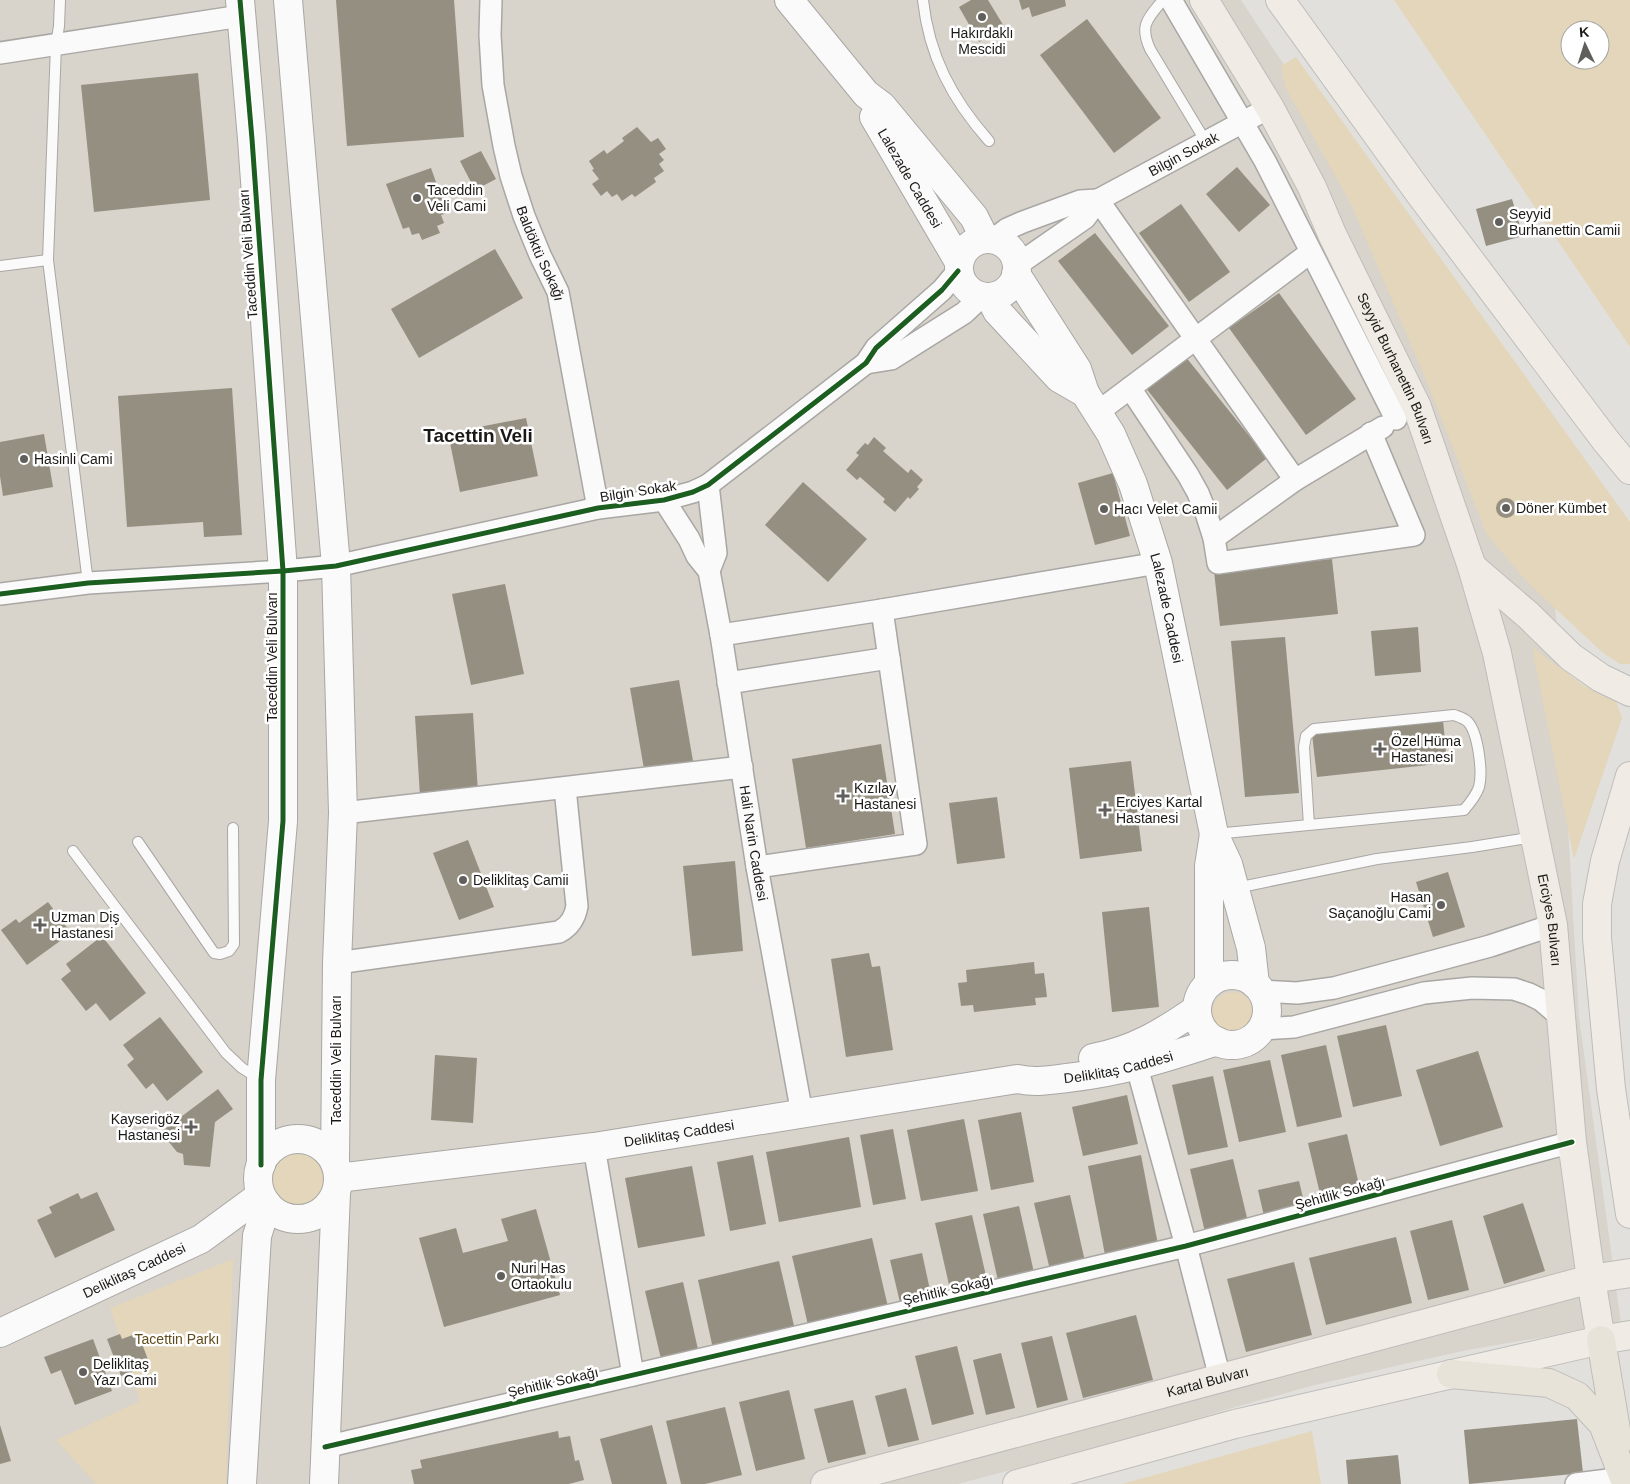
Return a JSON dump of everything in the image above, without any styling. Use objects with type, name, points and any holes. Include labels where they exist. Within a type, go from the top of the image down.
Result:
[{"type":"highway","points":[[1601,1340],[1624,1481]]},
{"type":"highway","points":[[1451,1374],[1549,1383],[1577,1396],[1603,1424],[1624,1481]]},
{"type":"main road","name":"Seyyid Burhanettin Bulvarı","points":[[1204,0],[1270,108],[1312,187],[1472,567]]},
{"type":"main road","points":[[1280,0],[1420,194],[1630,470]]},
{"type":"main road","points":[[1606,440],[1630,485]]},
{"type":"main road","points":[[1472,567],[1528,615],[1571,657],[1602,678],[1630,692]]},
{"type":"main road","name":"Erciyes Bulvarı","points":[[1472,567],[1497,653],[1553,925],[1572,1142],[1601,1340]]},
{"type":"main road","points":[[1630,776],[1605,861],[1597,904],[1597,938],[1611,1089],[1630,1214]]},
{"type":"main road","name":"Kartal Bulvarı","points":[[825,1484],[1591,1280],[1630,1273]]},
{"type":"main road","points":[[1017,1484],[1235,1424],[1630,1335]]},
{"type":"street","name":"Taceddin Veli Bulvarı","points":[[288,0],[336,566],[343,813],[337,963],[336,1178],[324,1484]]},
{"type":"street","name":"Baldöktü Sokağı","points":[[490,0],[493,85],[504,146],[524,216],[558,292],[598,508]]},
{"type":"street","name":"Lalezade Caddesi","points":[[788,0],[866,94],[882,106],[974,216],[989,239]]},
{"type":"street","points":[[1171,0],[1244,122],[1289,206],[1311,252],[1406,413],[1295,480],[1214,538]]},
{"type":"street","points":[[0,54],[56,45],[240,8]]},
{"type":"street","name":"Taceddin Veli Bulvarı","points":[[240,8],[252,139],[282,571],[283,821],[260,1080],[261,1165]]},
{"type":"street","name":"Lalezade Caddesi","points":[[866,94],[871,112],[958,266]]},
{"type":"street","name":"Bilgin Sokak","points":[[989,239],[1007,229],[1080,201],[1098,200],[1270,108]]},
{"type":"street","points":[[1098,200],[1295,480]]},
{"type":"street","name":"Bilgin Sokak","points":[[1017,270],[1085,218],[1098,200]]},
{"type":"street","points":[[989,239],[1002,243],[1010,249],[1015,257],[1017,270],[1013,283],[1007,290],[999,295],[986,297],[972,294],[965,288],[960,280],[958,266],[962,253],[968,246],[976,241],[989,239]]},
{"type":"street","points":[[986,297],[1059,378],[1091,402],[1130,388],[1311,252]]},
{"type":"street","name":"Bilgin Sokak","points":[[0,594],[88,583],[336,566],[598,508],[664,500],[693,492],[708,485],[866,363],[876,348],[942,290],[958,266]]},
{"type":"street","name":"Lalezade Caddesi","points":[[1017,270],[1077,369],[1091,402],[1114,442],[1130,477],[1158,563],[1214,834],[1228,864],[1251,948],[1259,988]]},
{"type":"street","name":"Bilgin Sokak","points":[[866,363],[891,359],[986,297]]},
{"type":"street","points":[[1130,388],[1188,475],[1206,513],[1214,538],[1218,563],[1414,535],[1371,434]]},
{"type":"street","name":"Hali Narin Caddesi","points":[[708,485],[716,553],[709,571]]},
{"type":"street","name":"Hali Narin Caddesi","points":[[664,500],[689,539],[697,556],[709,571],[721,635],[757,867],[802,1114]]},
{"type":"street","points":[[721,635],[882,610],[1158,563]]},
{"type":"street","points":[[757,867],[916,844],[882,610]]},
{"type":"street","points":[[728,683],[889,658]]},
{"type":"street","points":[[343,813],[742,767]]},
{"type":"street","points":[[337,963],[559,932],[565,928],[574,919],[577,906],[565,788]]},
{"type":"street","name":"Lalezade Caddesi","points":[[1210,983],[1209,866],[1214,834]]},
{"type":"street","points":[[1259,988],[1296,993],[1334,988],[1490,946],[1553,925]]},
{"type":"street","points":[[1228,975],[1238,975],[1247,978],[1259,988],[1266,1000],[1267,1010],[1266,1020],[1255,1036],[1246,1042],[1226,1044],[1209,1036],[1202,1028],[1198,1019],[1197,1009],[1201,995],[1210,983],[1228,975]]},
{"type":"street","points":[[1261,1029],[1294,1027],[1424,993],[1472,988],[1506,989],[1529,994],[1541,1000],[1561,1018]]},
{"type":"street","name":"Deliklitaş Caddesi","points":[[1018,1079],[1028,1070],[1104,1056],[1129,1049],[1150,1039],[1197,1009]]},
{"type":"street","name":"Deliklitaş Caddesi","points":[[336,1178],[594,1147],[1018,1079],[1032,1082],[1091,1075],[1137,1066],[1217,1041]]},
{"type":"street","points":[[1137,1066],[1220,1378]]},
{"type":"street","points":[[302,1139],[322,1147],[330,1154],[336,1178],[331,1203],[315,1216],[305,1219],[284,1217],[274,1212],[264,1200],[258,1186],[258,1175],[266,1155],[278,1145],[292,1140],[302,1139]]},
{"type":"street","name":"Şehitlik Sokağı","points":[[325,1447],[1186,1246],[1572,1142]]},
{"type":"street","points":[[594,1147],[633,1375]]},
{"type":"street","points":[[242,1484],[257,1236],[264,1200]]},
{"type":"street","name":"Deliklitaş Caddesi","points":[[0,1333],[201,1239],[264,1200]]},
{"type":"street","points":[[1576,1484],[1624,1481]]},
{"type":"lane","points":[[60,0],[56,45],[48,260],[88,583]]},
{"type":"lane","points":[[923,0],[928,34],[946,80],[968,115],[989,141]]},
{"type":"lane","points":[[1163,0],[1148,18],[1145,32],[1146,41],[1206,142]]},
{"type":"lane","points":[[0,266],[48,260]]},
{"type":"lane","points":[[1214,834],[1309,825],[1464,810],[1472,800],[1481,780],[1480,761],[1472,729],[1468,722],[1454,715],[1314,729],[1306,736],[1304,747],[1309,825]]},
{"type":"lane","points":[[138,842],[214,953],[220,954],[229,951],[234,944],[233,828]]},
{"type":"lane","points":[[1235,888],[1377,859],[1472,847],[1535,836]]},
{"type":"lane","points":[[73,851],[226,1053],[242,1068],[260,1080]]},
{"type":"shaded area","points":[[0,0],[1241,0],[1292,77],[1551,533],[1579,1017],[1621,1324],[1467,1350],[1311,1386],[1154,1432],[958,1484],[0,1484]]},
{"type":"green space","points":[[1394,0],[1630,0],[1630,347]]},
{"type":"green space","points":[[1296,57],[1630,522],[1630,664],[1620,664],[1602,652],[1530,585],[1487,535],[1427,382],[1351,204],[1285,87],[1281,66]]},
{"type":"green space","points":[[1532,647],[1583,685],[1616,701],[1622,718],[1574,859]]},
{"type":"green space","points":[[1229,992],[1237,992],[1248,998],[1254,1013],[1248,1028],[1237,1034],[1229,1034],[1218,1028],[1212,1017],[1212,1009],[1218,998]]},
{"type":"green space","points":[[298,1152],[308,1154],[317,1160],[323,1169],[325,1179],[323,1189],[317,1198],[308,1204],[298,1206],[288,1204],[279,1198],[273,1189],[271,1179],[273,1169],[279,1160],[288,1154]]},
{"type":"green space","name":"Tacettin Parkı","points":[[233,1259],[226,1484],[96,1484],[56,1440],[140,1401],[110,1308]]},
{"type":"green space","points":[[1312,1431],[1321,1484],[1122,1484]]},
{"type":"building","points":[[336,0],[454,0],[464,137],[347,146]]},
{"type":"building","name":"Hakırdaklı Mescidi","points":[[971,0],[988,0],[1005,28],[979,42],[959,7]]},
{"type":"building","points":[[1019,0],[1065,0],[1066,6],[1032,17],[1029,7],[1022,10]]},
{"type":"building","points":[[1087,19],[1161,118],[1114,153],[1040,55]]},
{"type":"building","points":[[198,73],[210,200],[94,212],[81,85]]},
{"type":"building","points":[[637,127],[651,142],[658,138],[666,149],[659,154],[664,160],[659,164],[664,171],[654,178],[656,182],[635,197],[632,194],[622,201],[617,194],[612,197],[607,191],[601,196],[592,184],[599,179],[592,170],[594,169],[589,161],[604,150],[607,154],[624,141],[622,138]]},
{"type":"building","points":[[481,151],[496,179],[475,190],[460,161]]},
{"type":"building","points":[[1237,167],[1270,205],[1239,232],[1206,194]]},
{"type":"building","name":"Taceddin Veli Cami","points":[[431,168],[447,213],[441,215],[444,223],[437,226],[440,233],[422,240],[419,233],[412,235],[409,227],[403,229],[386,184]]},
{"type":"building","name":"Seyyid Burhanettin Camii","points":[[1512,199],[1523,236],[1486,246],[1476,209]]},
{"type":"building","points":[[1181,204],[1230,272],[1189,302],[1139,233]]},
{"type":"building","points":[[1095,233],[1169,326],[1132,355],[1058,261]]},
{"type":"building","points":[[495,249],[523,298],[419,358],[391,309]]},
{"type":"building","points":[[1279,293],[1356,399],[1306,435],[1229,328]]},
{"type":"building","points":[[1185,356],[1267,458],[1227,490],[1145,387]]},
{"type":"building","points":[[232,388],[242,535],[204,537],[203,522],[127,527],[118,396]]},
{"type":"building","points":[[526,418],[538,476],[460,492],[448,433]]},
{"type":"building","name":"Hasinli Cami","points":[[44,434],[53,487],[3,496],[0,476],[0,442]]},
{"type":"building","points":[[874,437],[886,448],[883,451],[908,473],[911,469],[923,480],[917,487],[919,489],[910,499],[908,497],[895,512],[883,502],[885,499],[860,477],[857,480],[846,470],[859,455],[856,453],[865,443],[868,445]]},
{"type":"building","name":"Hacı Velet Camii","points":[[1113,473],[1130,536],[1095,545],[1078,483]]},
{"type":"building","points":[[803,482],[867,539],[828,582],[765,525]]},
{"type":"building","name":"Döner Kümbet","points":[[1506,498],[1513,501],[1516,508],[1513,515],[1506,518],[1499,515],[1496,508],[1499,501]]},
{"type":"building","points":[[1332,559],[1338,614],[1220,626],[1214,571]]},
{"type":"building","points":[[505,584],[524,674],[471,685],[452,594]]},
{"type":"building","points":[[1418,627],[1421,672],[1375,676],[1371,631]]},
{"type":"building","points":[[1285,637],[1299,793],[1245,797],[1231,641]]},
{"type":"building","points":[[679,680],[693,761],[644,769],[630,688]]},
{"type":"building","points":[[473,713],[478,793],[420,796],[415,716]]},
{"type":"building","name":"Özel Hüma Hastanesi","points":[[1443,720],[1447,763],[1317,777],[1312,734]]},
{"type":"building","name":"Kızılay Hastanesi","points":[[881,744],[895,834],[806,848],[792,759]]},
{"type":"building","name":"Erciyes Kartal Hastanesi","points":[[1131,761],[1142,851],[1080,859],[1069,768]]},
{"type":"building","points":[[997,797],[1005,858],[957,864],[949,803]]},
{"type":"building","name":"Deliklitaş Camii","points":[[468,840],[494,907],[459,920],[433,853]]},
{"type":"building","points":[[735,861],[743,951],[692,956],[683,866]]},
{"type":"building","name":"Hasan Saçanoğlu Cami","points":[[1448,872],[1465,927],[1433,937],[1416,882]]},
{"type":"building","points":[[48,902],[71,933],[27,965],[1,930],[16,919],[19,923]]},
{"type":"building","points":[[1149,907],[1159,1007],[1112,1012],[1102,912]]},
{"type":"building","points":[[102,936],[146,993],[110,1021],[96,1003],[86,1011],[61,979],[71,971],[66,964]]},
{"type":"building","points":[[869,953],[872,967],[880,966],[893,1050],[846,1057],[831,959]]},
{"type":"building","points":[[1034,962],[1035,974],[1044,973],[1047,997],[1035,998],[1036,1005],[974,1012],[973,1005],[961,1006],[958,983],[967,982],[966,970]]},
{"type":"building","points":[[160,1017],[203,1072],[167,1101],[153,1083],[146,1089],[127,1065],[134,1059],[123,1045]]},
{"type":"building","points":[[1386,1025],[1402,1096],[1353,1107],[1337,1036]]},
{"type":"building","points":[[1326,1045],[1342,1117],[1297,1127],[1281,1055]]},
{"type":"building","points":[[1478,1051],[1503,1127],[1440,1146],[1416,1070]]},
{"type":"building","points":[[435,1055],[477,1058],[473,1123],[431,1120]]},
{"type":"building","points":[[1270,1060],[1286,1132],[1239,1142],[1223,1070]]},
{"type":"building","points":[[1213,1076],[1228,1147],[1188,1155],[1172,1085]]},
{"type":"building","name":"Kayserigöz Hastanesi","points":[[218,1089],[233,1109],[215,1122],[210,1167],[184,1165],[183,1154],[177,1152],[161,1132]]},
{"type":"building","points":[[1127,1095],[1138,1144],[1083,1156],[1072,1107]]},
{"type":"building","points":[[1021,1112],[1034,1182],[991,1190],[978,1120]]},
{"type":"building","points":[[964,1119],[978,1191],[921,1201],[907,1130]]},
{"type":"building","points":[[893,1129],[906,1199],[873,1205],[860,1135]]},
{"type":"building","points":[[1347,1134],[1360,1189],[1321,1198],[1308,1143]]},
{"type":"building","points":[[849,1137],[861,1207],[779,1222],[766,1152]]},
{"type":"building","points":[[753,1155],[766,1224],[730,1231],[717,1162]]},
{"type":"building","points":[[1141,1155],[1159,1250],[1106,1260],[1088,1166]]},
{"type":"building","points":[[1233,1159],[1248,1222],[1205,1232],[1190,1169]]},
{"type":"building","points":[[692,1166],[705,1236],[638,1248],[625,1178]]},
{"type":"building","points":[[1299,1181],[1305,1206],[1264,1216],[1258,1190]]},
{"type":"building","points":[[97,1192],[115,1230],[55,1258],[37,1220],[52,1213],[49,1207],[78,1193],[81,1199]]},
{"type":"building","points":[[1070,1195],[1086,1266],[1051,1274],[1034,1203]]},
{"type":"building","points":[[1523,1203],[1545,1271],[1504,1284],[1483,1216]]},
{"type":"building","points":[[1019,1206],[1035,1277],[999,1285],[983,1214]]},
{"type":"building","points":[[536,1209],[560,1295],[444,1327],[419,1238],[456,1228],[463,1253],[508,1241],[501,1219]]},
{"type":"building","points":[[972,1215],[989,1289],[952,1298],[935,1223]]},
{"type":"building","points":[[1452,1220],[1469,1290],[1428,1300],[1410,1231]]},
{"type":"building","points":[[1396,1237],[1412,1303],[1326,1325],[1309,1258]]},
{"type":"building","points":[[872,1238],[888,1307],[808,1325],[792,1256]]},
{"type":"building","points":[[922,1253],[933,1304],[902,1311],[890,1260]]},
{"type":"building","points":[[779,1261],[795,1330],[713,1349],[698,1280]]},
{"type":"building","points":[[1294,1262],[1312,1335],[1246,1352],[1227,1279]]},
{"type":"building","points":[[683,1282],[699,1354],[662,1363],[645,1291]]},
{"type":"building","points":[[1136,1315],[1153,1380],[1083,1398],[1066,1333]]},
{"type":"building","points":[[138,1333],[150,1365],[121,1376],[107,1339],[120,1334],[122,1339]]},
{"type":"building","points":[[1052,1336],[1068,1400],[1037,1408],[1021,1343]]},
{"type":"building","name":"Deliklitaş Yazı Cami","points":[[93,1339],[112,1391],[75,1405],[61,1370],[51,1374],[44,1357]]},
{"type":"building","points":[[957,1346],[974,1414],[932,1425],[915,1356]]},
{"type":"building","points":[[1001,1353],[1015,1408],[986,1415],[973,1360]]},
{"type":"building","points":[[906,1388],[919,1440],[888,1447],[875,1396]]},
{"type":"building","points":[[789,1390],[805,1459],[756,1471],[739,1402]]},
{"type":"building","points":[[853,1400],[866,1454],[828,1463],[814,1409]]},
{"type":"building","points":[[725,1407],[742,1475],[705,1484],[681,1484],[666,1421]]},
{"type":"building","points":[[1577,1419],[1583,1473],[1469,1484],[1464,1430]]},
{"type":"building","points":[[0,1425],[11,1461],[0,1464]]},
{"type":"building","points":[[652,1425],[667,1484],[612,1484],[600,1439]]},
{"type":"building","points":[[558,1431],[559,1438],[570,1436],[575,1461],[579,1460],[584,1480],[569,1484],[414,1484],[411,1470],[422,1468],[420,1460]]},
{"type":"building","points":[[1398,1455],[1401,1484],[1348,1484],[1346,1460]]},
{"type":"cycle path","points":[[240,0],[252,139],[283,571],[283,821],[261,1080],[261,1165]]},
{"type":"cycle path","points":[[0,594],[88,583],[336,566],[598,508],[664,500],[693,492],[708,485],[866,363],[876,348],[942,290],[958,271]]},
{"type":"cycle path","points":[[325,1447],[1186,1246],[1572,1142]]},
{"type":"place","name":"Hakırdaklı Mescidi","points":[[982,17]]},
{"type":"place","name":"Taceddin Veli Cami","points":[[417,198]]},
{"type":"place","name":"Seyyid Burhanettin Camii","points":[[1499,222]]},
{"type":"place","name":"Hasinli Cami","points":[[24,459]]},
{"type":"place","name":"Döner Kümbet","points":[[1506,508]]},
{"type":"place","name":"Hacı Velet Camii","points":[[1104,509]]},
{"type":"place","name":"Özel Hüma Hastanesi","points":[[1380,749]]},
{"type":"place","name":"Kızılay Hastanesi","points":[[843,796]]},
{"type":"place","name":"Erciyes Kartal Hastanesi","points":[[1105,810]]},
{"type":"place","name":"Deliklitaş Camii","points":[[463,880]]},
{"type":"place","name":"Hasan Saçanoğlu Cami","points":[[1441,905]]},
{"type":"place","name":"Uzman Diş Hastanesi","points":[[40,925]]},
{"type":"place","name":"Kayserigöz Hastanesi","points":[[191,1127]]},
{"type":"place","name":"Nuri Has Ortaokulu","points":[[501,1276]]},
{"type":"place","name":"Deliklitaş Yazı Cami","points":[[83,1372]]},
{"type":"district","name":"Tacettin Veli","points":[[478,435]]}]
